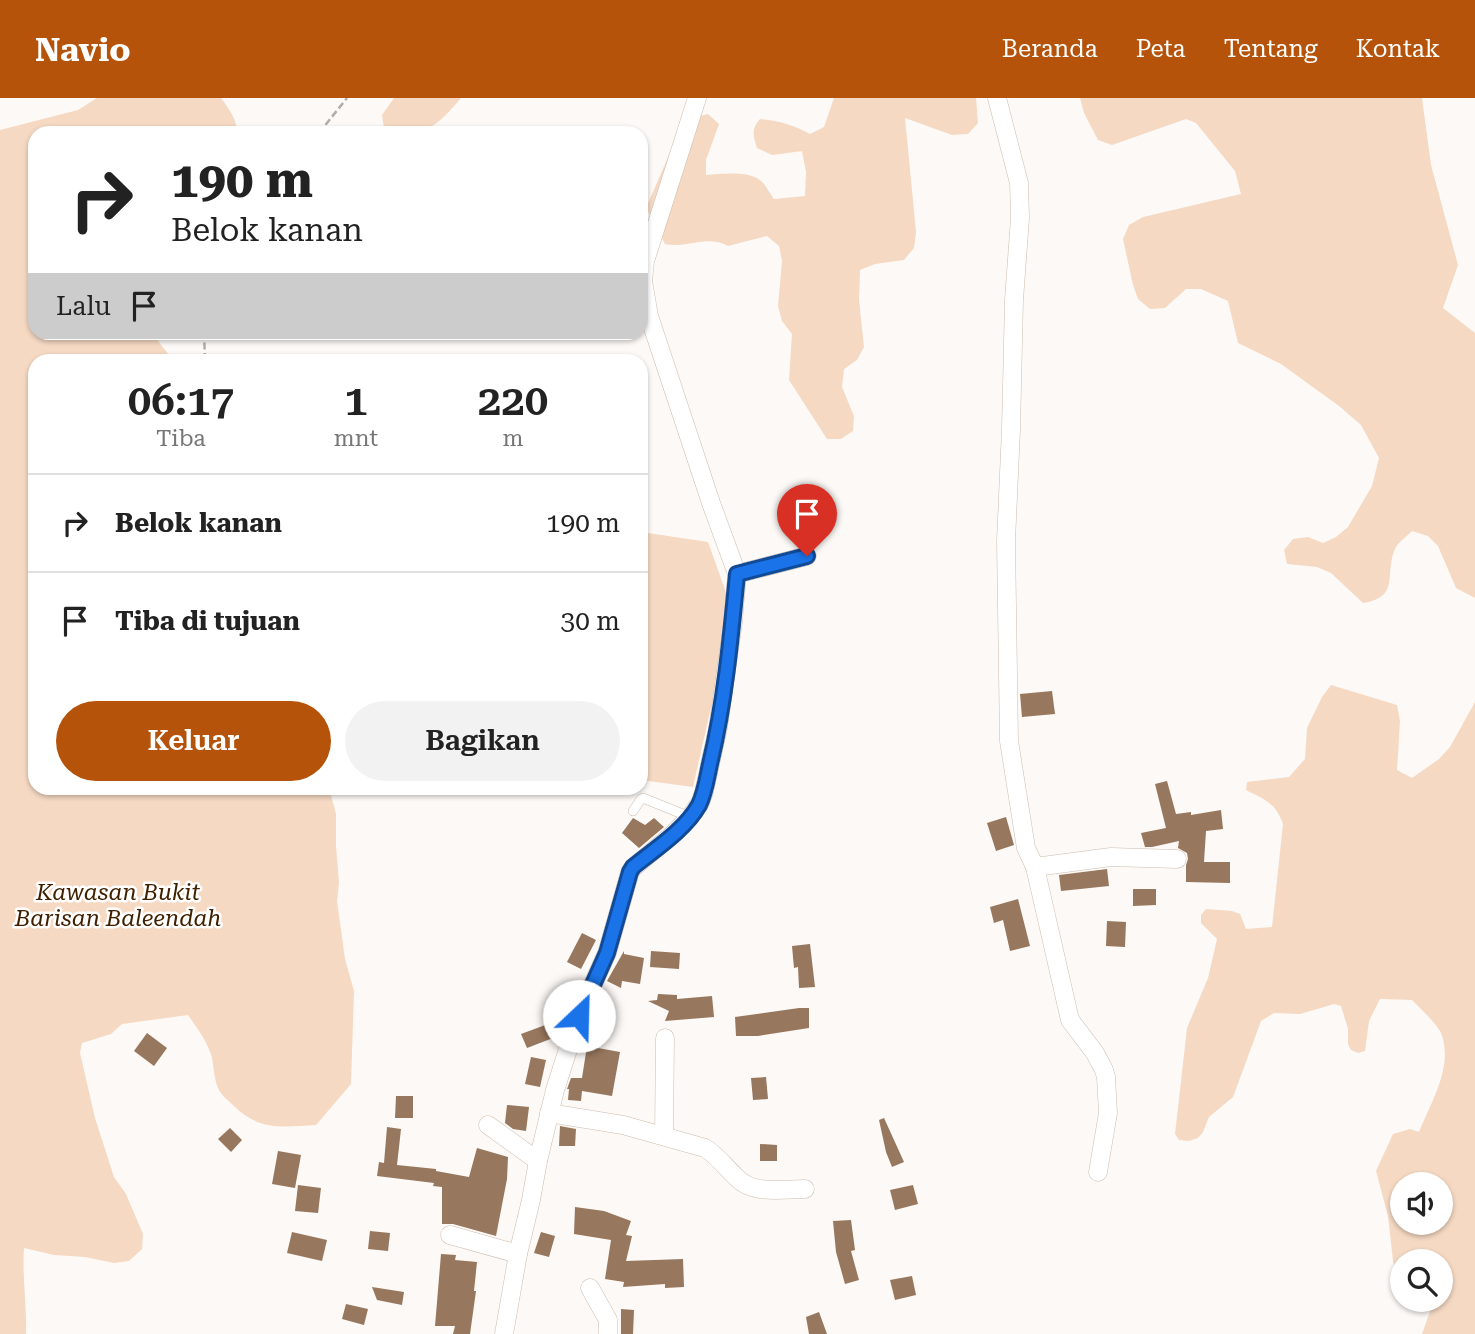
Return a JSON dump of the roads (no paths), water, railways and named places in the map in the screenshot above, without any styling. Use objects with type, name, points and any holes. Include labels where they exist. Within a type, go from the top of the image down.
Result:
[{"type":"street","points":[[648,252],[697,98]]},
{"type":"street","points":[[997,98],[1019,183],[1020,206],[1006,541],[1009,741],[1026,848],[1035,867],[1070,1020],[1095,1053],[1106,1077],[1108,1113],[1098,1172]]},
{"type":"street","points":[[504,1334],[517,1254],[560,1069],[579,1016],[607,953],[630,872],[672,835],[700,803],[718,729],[737,574],[710,503],[648,310]]},
{"type":"street","points":[[737,574],[807,556]]},
{"type":"street","points":[[1035,867],[1111,857],[1177,859]]},
{"type":"street","points":[[664,1136],[665,1038]]},
{"type":"street","points":[[549,1114],[624,1125],[705,1148],[714,1153],[738,1180],[752,1189],[805,1189]]},
{"type":"street","points":[[488,1125],[538,1161]]},
{"type":"street","points":[[450,1235],[517,1254]]},
{"type":"street","points":[[590,1288],[608,1320],[608,1334]]},
{"type":"lane","points":[[633,811],[643,798],[690,817]]},
{"type":"park label","name":"Kawasan Bukit Barisan Baleendah","points":[[118,905]]}]
